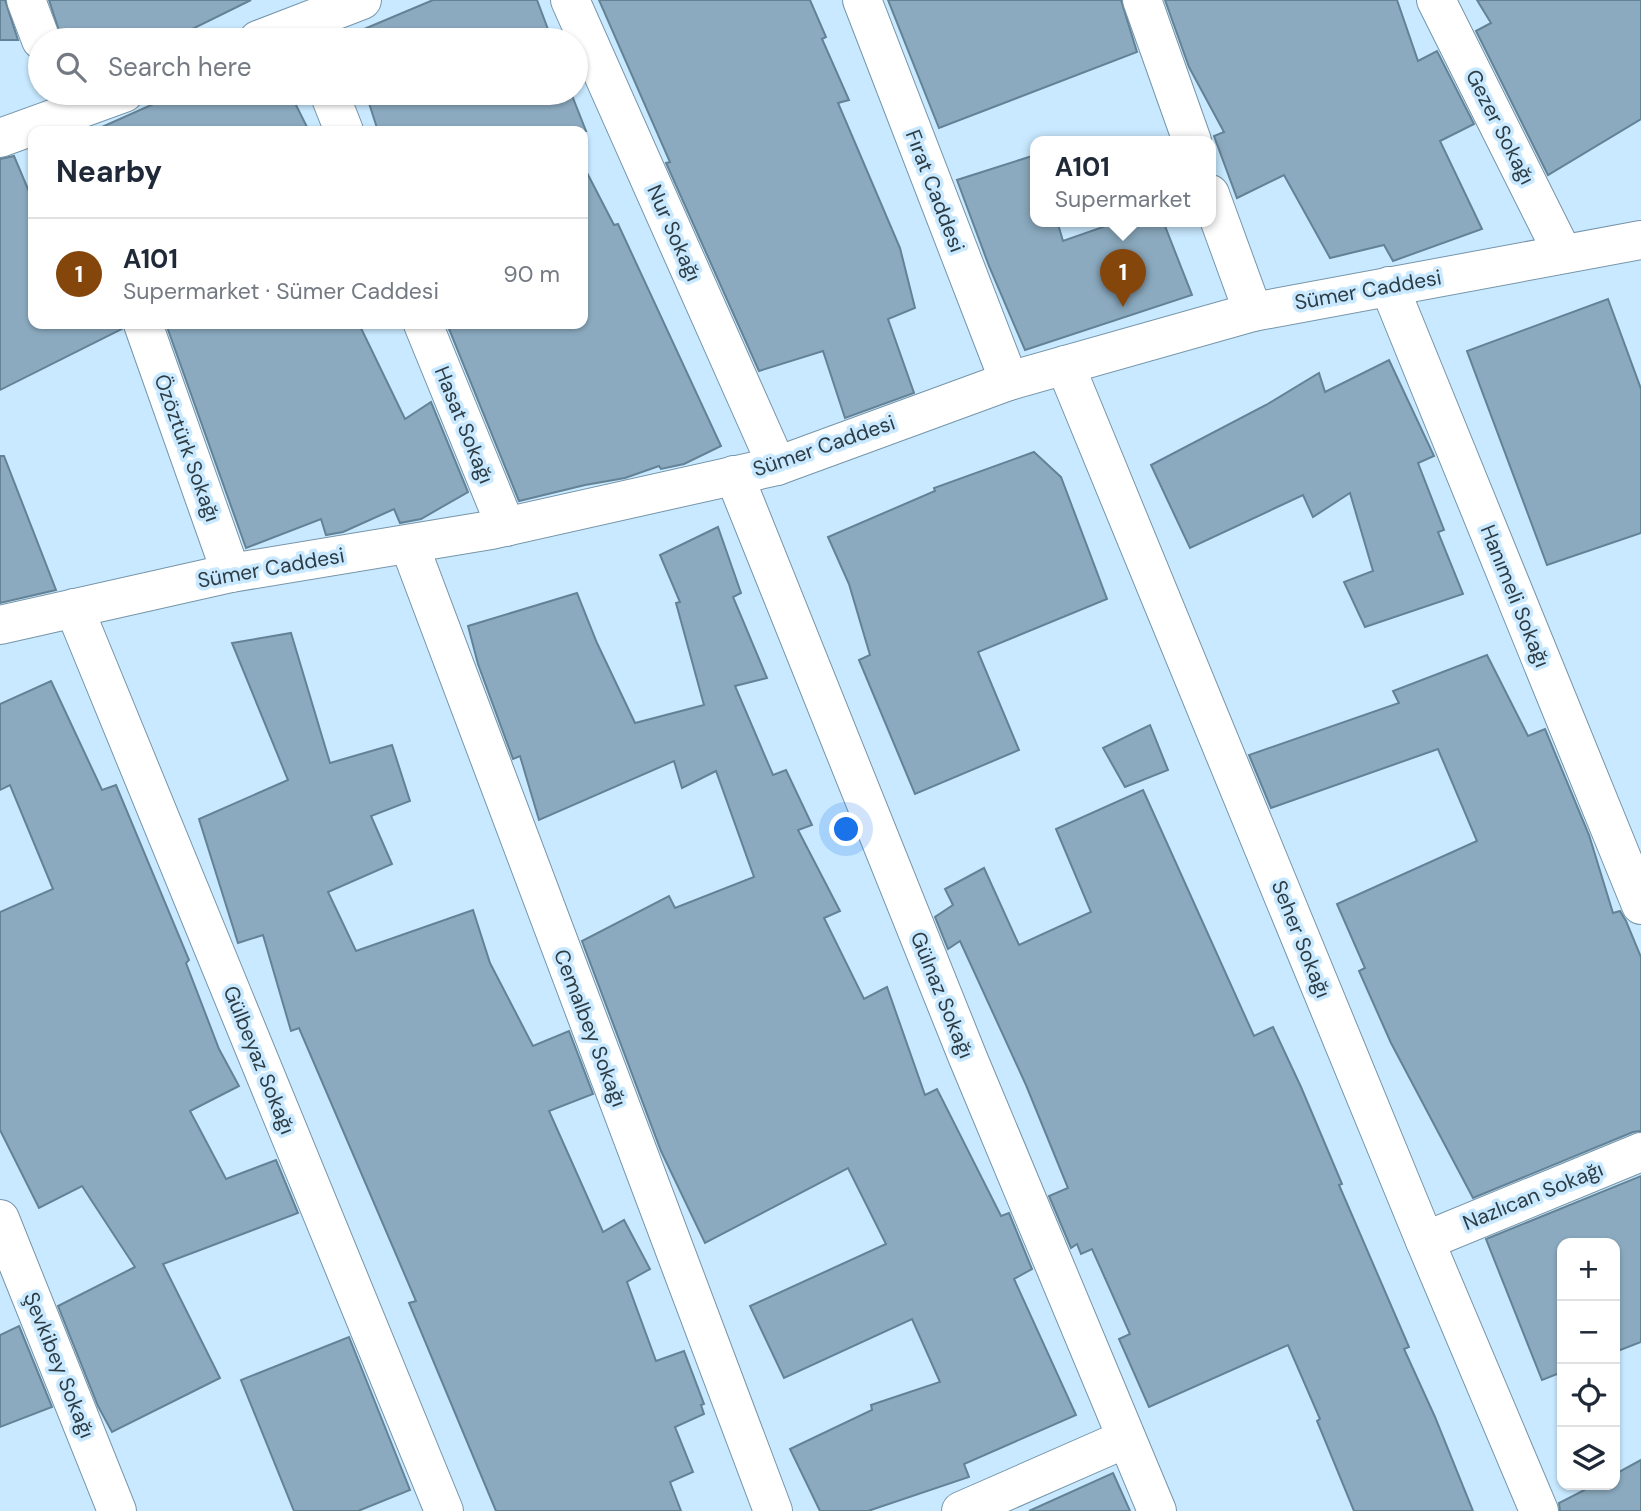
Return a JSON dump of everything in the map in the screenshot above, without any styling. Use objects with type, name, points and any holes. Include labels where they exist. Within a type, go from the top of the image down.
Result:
[{"type":"street","points":[[26,0],[36,28]]},
{"type":"street","points":[[300,21],[362,0]]},
{"type":"street","name":"Nur Sokağı","points":[[570,0],[582,28]]},
{"type":"street","name":"Fırat Caddesi","points":[[862,0],[1009,382]]},
{"type":"street","points":[[1142,0],[1190,136]]},
{"type":"street","name":"Gezer Sokağı","points":[[1436,0],[1563,254]]},
{"type":"street","name":"Nur Sokağı","points":[[588,41],[777,466]]},
{"type":"street","points":[[33,126],[90,105]]},
{"type":"street","points":[[333,105],[342,126]]},
{"type":"street","points":[[0,138],[28,128]]},
{"type":"street","points":[[1216,211],[1252,312]]},
{"type":"street","name":"Sümer Caddesi","points":[[0,625],[231,573],[506,527],[777,466],[1009,382],[1252,312],[1641,240]]},
{"type":"street","name":"Hanımeli Sokağı","points":[[1389,286],[1641,905]]},
{"type":"street","name":"Özöztürk Sokağı","points":[[145,329],[231,573]]},
{"type":"street","name":"Hasat Sokağı","points":[[425,329],[506,527]]},
{"type":"street","name":"Seher Sokağı","points":[[1065,365],[1425,1241],[1539,1511]]},
{"type":"street","name":"Gülnaz Sokağı","points":[[734,475],[957,1032],[1157,1511]]},
{"type":"street","name":"Cemalbey Sokağı","points":[[409,544],[773,1511]]},
{"type":"street","name":"Gülbeyaz Sokağı","points":[[75,608],[444,1511]]},
{"type":"street","name":"Nazlıcan Sokağı","points":[[1425,1241],[1641,1152]]},
{"type":"street","name":"Şevkibey Sokağı","points":[[0,1219],[117,1511]]},
{"type":"street","points":[[961,1511],[1125,1439]]},
{"type":"building","points":[[0,0],[5,0],[18,40],[0,40]]},
{"type":"building","points":[[49,0],[251,0],[194,28],[58,28]]},
{"type":"building","points":[[433,0],[537,0],[548,28],[366,28]]},
{"type":"building","points":[[599,0],[810,0],[826,37],[822,39],[849,100],[838,103],[900,248],[915,308],[888,319],[914,393],[845,418],[823,351],[759,371],[666,163],[670,162]]},
{"type":"building","points":[[888,0],[1121,0],[1137,52],[939,128]]},
{"type":"building","points":[[1165,0],[1397,0],[1418,61],[1437,51],[1474,124],[1440,141],[1482,229],[1393,261],[1384,245],[1330,258],[1284,175],[1237,198],[1214,136],[1224,132],[1189,67]]},
{"type":"building","points":[[1477,0],[1641,0],[1641,119],[1548,175],[1476,31],[1491,23]]},
{"type":"building","points":[[151,105],[296,105],[306,126],[104,126]]},
{"type":"building","points":[[370,105],[576,105],[584,126],[376,126]]},
{"type":"building","points":[[14,156],[28,189],[28,329],[122,329],[0,390],[0,159]]},
{"type":"building","points":[[1030,157],[1030,227],[1059,227],[1063,241],[1103,227],[1165,227],[1192,295],[1025,350],[989,266],[957,180]]},
{"type":"building","points":[[588,175],[614,225],[618,224],[721,446],[684,464],[661,469],[659,466],[625,478],[519,501],[449,329],[588,329]]},
{"type":"building","points":[[1608,299],[1641,389],[1641,533],[1547,565],[1467,351]]},
{"type":"building","points":[[168,329],[361,329],[405,419],[431,402],[468,492],[421,519],[400,523],[394,509],[343,532],[326,535],[321,519],[246,548]]},
{"type":"building","points":[[1389,360],[1434,456],[1418,463],[1444,530],[1438,532],[1463,594],[1365,627],[1344,582],[1373,571],[1350,493],[1313,517],[1303,495],[1190,548],[1151,465],[1266,405],[1319,373],[1325,392]]},
{"type":"building","points":[[1034,452],[1061,477],[1107,599],[978,652],[1019,750],[915,794],[859,660],[870,655],[849,584],[828,537],[935,491],[934,488]]},
{"type":"building","points":[[0,456],[4,456],[56,590],[0,603]]},
{"type":"building","points":[[718,527],[741,593],[733,597],[767,678],[735,686],[773,775],[786,770],[812,825],[798,830],[840,911],[824,918],[864,999],[887,987],[925,1095],[937,1089],[1001,1216],[1009,1213],[1032,1269],[1014,1279],[1076,1415],[964,1464],[969,1477],[868,1511],[820,1511],[790,1449],[872,1410],[871,1405],[940,1382],[912,1319],[784,1378],[750,1306],[886,1244],[848,1168],[705,1243],[661,1151],[582,941],[669,896],[675,908],[754,877],[716,771],[682,788],[674,761],[539,820],[520,756],[513,759],[478,664],[468,626],[577,593],[597,643],[635,723],[704,705],[676,603],[680,602],[660,555]]},
{"type":"building","points":[[291,633],[330,763],[392,745],[410,801],[371,816],[392,864],[328,892],[356,951],[473,910],[490,963],[533,1046],[569,1031],[593,1094],[549,1111],[603,1232],[624,1220],[650,1269],[627,1282],[656,1361],[684,1351],[704,1404],[701,1405],[704,1414],[675,1427],[693,1472],[670,1482],[681,1511],[496,1511],[409,1303],[416,1301],[299,1028],[291,1031],[263,935],[238,943],[199,819],[288,780],[232,643]]},
{"type":"building","points":[[1487,655],[1528,736],[1545,729],[1589,835],[1613,913],[1620,911],[1641,957],[1641,1131],[1473,1198],[1391,1043],[1359,971],[1365,968],[1337,904],[1477,841],[1438,749],[1271,808],[1249,755],[1399,703],[1393,691]]},
{"type":"building","points":[[51,681],[102,790],[116,785],[189,960],[186,963],[219,1049],[239,1086],[190,1111],[226,1179],[276,1160],[298,1213],[163,1264],[220,1378],[112,1432],[98,1406],[58,1306],[135,1267],[82,1186],[39,1208],[0,1130],[0,912],[53,889],[10,785],[0,790],[0,704]]},
{"type":"building","points":[[1150,725],[1168,770],[1125,787],[1103,748]]},
{"type":"building","points":[[1143,790],[1254,1036],[1273,1027],[1301,1087],[1342,1184],[1339,1185],[1409,1347],[1404,1349],[1473,1511],[1354,1511],[1317,1421],[1320,1419],[1288,1345],[1149,1407],[1119,1339],[1130,1334],[1092,1249],[1081,1254],[1077,1244],[1071,1248],[1049,1196],[1068,1188],[1026,1085],[960,941],[948,949],[935,917],[953,905],[945,889],[984,868],[1019,945],[1091,912],[1056,829]]},
{"type":"building","points":[[1641,1176],[1641,1342],[1620,1350],[1620,1238],[1557,1238],[1557,1374],[1542,1380],[1486,1239]]},
{"type":"building","points":[[19,1326],[52,1407],[0,1427],[0,1335]]},
{"type":"building","points":[[349,1337],[410,1490],[358,1511],[294,1511],[241,1380]]},
{"type":"building","points":[[1641,1460],[1641,1511],[1560,1511],[1559,1503],[1584,1490],[1620,1490],[1620,1471]]},
{"type":"building","points":[[1113,1473],[1130,1511],[1029,1511]]},
{"type":"place","name":"A101","points":[[1123,307]]}]
